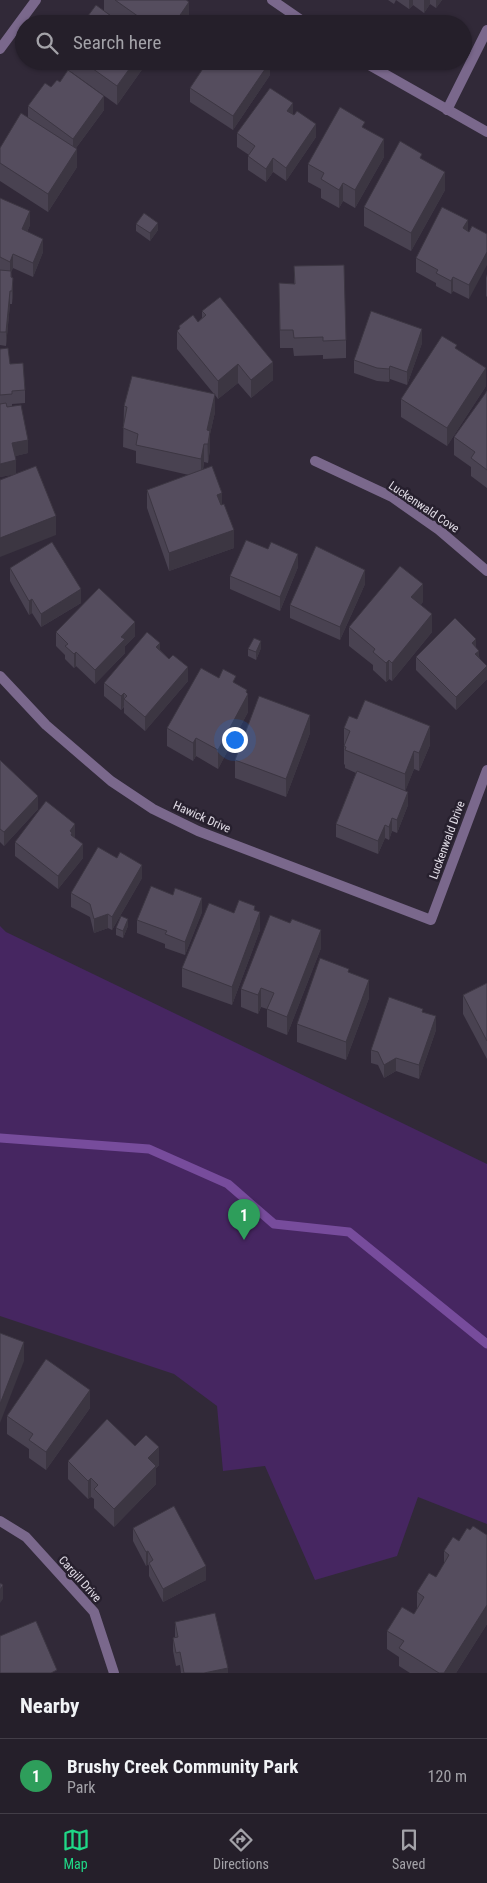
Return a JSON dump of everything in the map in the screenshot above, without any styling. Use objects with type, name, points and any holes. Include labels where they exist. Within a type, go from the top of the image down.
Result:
[{"type":"street","points":[[25,15],[36,0]]},
{"type":"street","points":[[272,0],[294,15]]},
{"type":"street","points":[[0,49],[15,29]]},
{"type":"street","points":[[472,61],[487,30]]},
{"type":"street","points":[[378,70],[487,132]]},
{"type":"street","points":[[448,110],[468,70]]},
{"type":"street","name":"Luckenwald Cove","points":[[314,461],[392,497],[439,530],[487,571]]},
{"type":"street","name":"Hawick Drive","points":[[0,676],[53,731],[111,781],[153,809],[198,831],[431,920]]},
{"type":"street","name":"Luckenwald Drive","points":[[431,920],[487,770]]},
{"type":"street","name":"Cargill Drive","points":[[0,1521],[26,1537],[94,1612],[114,1673]]},
{"type":"shaded area","points":[[0,926],[6,932],[487,1164],[487,1524],[418,1497],[397,1556],[315,1580],[265,1466],[223,1471],[217,1406],[174,1374],[0,1316]]},
{"type":"building","points":[[115,0],[186,0],[189,2],[180,15],[136,15]]},
{"type":"building","points":[[96,5],[110,15],[89,15]]},
{"type":"building","points":[[68,70],[104,96],[73,139],[28,106],[45,83],[51,87],[57,80],[60,82]]},
{"type":"building","points":[[95,70],[129,70],[117,86]]},
{"type":"building","points":[[202,70],[265,70],[233,116],[190,88]]},
{"type":"building","points":[[270,88],[293,103],[287,111],[294,115],[297,111],[316,124],[286,168],[273,158],[266,169],[248,156],[255,146],[237,133]]},
{"type":"building","points":[[340,107],[365,122],[362,127],[384,139],[355,190],[343,183],[339,190],[321,179],[324,173],[308,164]]},
{"type":"building","points":[[21,113],[77,149],[48,194],[0,163],[0,148]]},
{"type":"building","points":[[400,141],[422,154],[420,158],[445,172],[411,233],[364,207]]},
{"type":"building","points":[[0,198],[30,211],[22,229],[43,239],[33,263],[13,254],[10,262],[0,257]]},
{"type":"building","points":[[442,207],[468,220],[463,228],[469,232],[472,226],[487,234],[487,252],[469,285],[453,277],[451,281],[436,273],[438,270],[416,258]]},
{"type":"building","points":[[144,213],[158,223],[150,233],[136,224]]},
{"type":"building","points":[[344,265],[346,340],[323,341],[323,337],[294,338],[293,330],[280,330],[279,283],[295,284],[294,266]]},
{"type":"building","points":[[0,270],[11,271],[11,277],[13,278],[6,332],[0,332]]},
{"type":"building","points":[[220,297],[273,362],[251,380],[238,364],[218,381],[177,331],[180,328],[179,326],[193,315],[198,322],[206,315],[202,311]]},
{"type":"building","points":[[371,311],[422,329],[407,372],[390,366],[389,369],[377,368],[354,360]]},
{"type":"building","points":[[442,336],[457,345],[455,348],[486,368],[447,428],[401,399]]},
{"type":"building","points":[[8,348],[10,364],[23,363],[25,390],[12,391],[12,394],[0,395],[0,349]]},
{"type":"building","points":[[132,376],[215,394],[207,430],[210,431],[208,444],[204,444],[201,459],[136,445],[138,434],[123,428],[127,407],[124,406]]},
{"type":"building","points":[[487,391],[487,470],[471,458],[475,452],[454,437]]},
{"type":"building","points":[[6,403],[7,407],[21,405],[28,440],[12,443],[16,460],[0,464],[0,404]]},
{"type":"building","points":[[36,466],[56,516],[0,538],[0,480]]},
{"type":"building","points":[[212,466],[222,493],[217,495],[221,505],[224,504],[234,530],[169,553],[147,490]]},
{"type":"building","points":[[246,540],[268,549],[271,542],[298,554],[280,597],[230,576]]},
{"type":"building","points":[[52,542],[81,589],[41,614],[32,599],[29,601],[10,568]]},
{"type":"building","points":[[316,546],[365,570],[340,627],[290,605]]},
{"type":"building","points":[[400,566],[423,584],[411,597],[432,614],[392,663],[389,660],[386,663],[373,652],[375,649],[349,627]]},
{"type":"building","points":[[99,588],[135,622],[121,637],[125,639],[95,670],[76,652],[74,654],[65,646],[68,644],[56,632]]},
{"type":"building","points":[[455,618],[476,639],[472,643],[479,651],[475,654],[487,666],[456,697],[416,657]]},
{"type":"building","points":[[147,632],[160,643],[156,647],[169,659],[173,655],[188,667],[145,717],[124,699],[127,696],[124,693],[121,696],[104,683]]},
{"type":"building","points":[[254,638],[261,641],[256,652],[248,649]]},
{"type":"building","points":[[201,668],[219,678],[223,669],[236,676],[233,682],[247,690],[248,694],[218,750],[196,738],[193,743],[167,728]]},
{"type":"building","points":[[259,696],[310,715],[286,779],[235,760]]},
{"type":"building","points":[[365,700],[430,726],[419,753],[414,751],[405,774],[345,750],[346,747],[344,746],[350,731],[344,728],[349,716],[357,719]]},
{"type":"building","points":[[0,760],[38,796],[4,832],[0,829]]},
{"type":"building","points":[[357,771],[408,792],[397,820],[392,818],[389,827],[385,825],[378,841],[336,824]]},
{"type":"building","points":[[46,801],[75,824],[70,831],[71,835],[83,844],[58,876],[15,842]]},
{"type":"building","points":[[98,847],[117,858],[120,852],[142,865],[112,917],[108,914],[94,919],[90,904],[71,893]]},
{"type":"building","points":[[151,886],[173,895],[175,888],[202,898],[185,942],[165,934],[167,931],[137,920]]},
{"type":"building","points":[[239,900],[255,906],[254,910],[260,912],[232,987],[182,968],[209,903],[234,913]]},
{"type":"building","points":[[270,915],[290,923],[292,919],[321,930],[287,1017],[267,1009],[274,993],[261,988],[258,995],[241,989]]},
{"type":"building","points":[[121,916],[128,919],[123,931],[116,928]]},
{"type":"building","points":[[320,958],[349,969],[348,972],[369,980],[346,1042],[297,1024]]},
{"type":"building","points":[[487,983],[487,1041],[463,995]]},
{"type":"building","points":[[389,997],[423,1009],[422,1012],[436,1016],[419,1065],[396,1058],[384,1065],[378,1052],[371,1050]]},
{"type":"building","points":[[0,1333],[24,1342],[0,1404]]},
{"type":"building","points":[[46,1359],[90,1390],[46,1452],[29,1440],[33,1434],[7,1416]]},
{"type":"building","points":[[107,1419],[135,1446],[146,1435],[159,1447],[148,1458],[156,1466],[114,1509],[94,1489],[98,1485],[91,1478],[88,1481],[68,1461]]},
{"type":"building","points":[[174,1506],[206,1566],[163,1589],[149,1563],[153,1560],[148,1551],[146,1552],[133,1528]]},
{"type":"building","points":[[473,1526],[487,1535],[487,1605],[444,1673],[439,1673],[399,1648],[404,1641],[387,1631],[402,1607],[414,1614],[424,1597],[417,1592],[429,1573],[436,1577],[449,1555],[444,1551],[453,1537],[459,1541],[467,1528],[470,1530]]},
{"type":"building","points":[[215,1613],[228,1668],[204,1673],[184,1673],[180,1652],[176,1653],[173,1638],[178,1637],[175,1622]]},
{"type":"building","points":[[36,1621],[57,1670],[51,1673],[0,1673],[0,1636]]},
{"type":"waterway","points":[[0,1138],[149,1149],[228,1184],[274,1224],[349,1232],[487,1344]]},
{"type":"place","name":"Brushy Creek Community Park","points":[[244,1240]]}]
